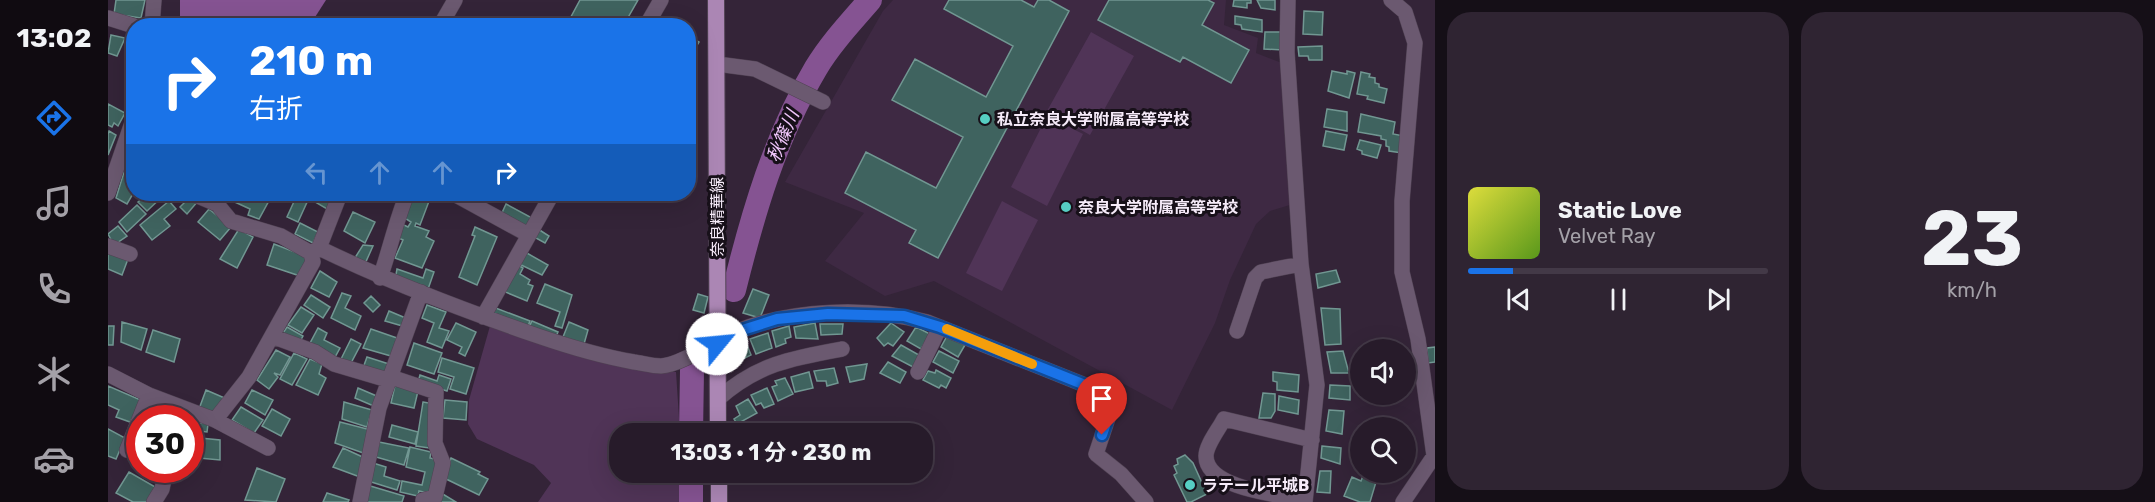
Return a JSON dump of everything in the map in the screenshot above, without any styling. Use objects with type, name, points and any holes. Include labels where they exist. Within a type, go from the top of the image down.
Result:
[{"type":"main road","name":"奈良精華線","points":[[717,0],[718,423]]},
{"type":"main road","points":[[719,483],[719,502]]},
{"type":"street","points":[[153,18],[154,0]]},
{"type":"street","points":[[445,18],[455,0]]},
{"type":"street","points":[[651,18],[661,0]]},
{"type":"street","points":[[1288,0],[1287,52],[1301,264],[1317,384],[1312,440],[1305,501],[1221,480],[1207,462],[1206,453],[1224,419],[1312,440]]},
{"type":"street","points":[[1390,0],[1405,12],[1415,43],[1402,201],[1402,272],[1418,339],[1434,456],[1403,502]]},
{"type":"street","points":[[108,18],[126,24]]},
{"type":"street","points":[[717,64],[755,69],[819,100]]},
{"type":"street","points":[[108,193],[126,165]]},
{"type":"street","points":[[210,201],[217,204],[231,221],[281,236],[380,278],[595,356],[662,366],[717,344],[733,333],[777,319],[828,314],[904,316],[940,327],[1115,397],[1096,454],[1121,474],[1146,502]]},
{"type":"street","points":[[215,420],[249,377],[274,338],[313,262],[315,250],[337,201]]},
{"type":"street","points":[[380,278],[403,201]]},
{"type":"street","points":[[467,201],[529,235]]},
{"type":"street","points":[[483,317],[548,201]]},
{"type":"street","points":[[108,246],[130,254]]},
{"type":"street","points":[[1237,331],[1255,278],[1261,272],[1301,264]]},
{"type":"street","points":[[360,502],[379,408],[421,292]]},
{"type":"street","points":[[918,372],[940,327]]},
{"type":"street","points":[[274,338],[315,352],[334,364],[436,392],[435,443],[443,463],[435,497],[423,500],[423,502]]},
{"type":"street","points":[[718,399],[741,379],[788,359],[842,349]]},
{"type":"street","points":[[108,374],[163,405]]},
{"type":"street","points":[[145,405],[149,395]]},
{"type":"street","points":[[204,418],[215,420],[268,448]]},
{"type":"street","points":[[154,502],[163,483]]},
{"type":"shaded area","points":[[180,0],[326,0],[314,18],[180,18]]},
{"type":"shaded area","name":"奈良大学附属高等学校","points":[[893,0],[1226,0],[1224,25],[1258,38],[1256,53],[1282,63],[1293,204],[1270,211],[1256,224],[1230,280],[1215,323],[1172,410],[934,281],[885,296],[825,261],[864,213],[785,182],[883,11]]},
{"type":"shaded area","points":[[1091,32],[1134,56],[1090,135],[1047,111]]},
{"type":"shaded area","points":[[1047,116],[1083,134],[1047,206],[1011,187]]},
{"type":"shaded area","points":[[1002,201],[1038,220],[1002,291],[966,273]]},
{"type":"shaded area","points":[[490,326],[598,361],[676,372],[679,423],[609,423],[609,483],[683,483],[684,502],[538,502],[551,483],[534,465],[477,439],[468,424],[469,400]]},
{"type":"building","points":[[116,0],[145,0],[141,18],[114,14]]},
{"type":"building","points":[[580,0],[638,0],[628,18],[570,18]]},
{"type":"building","points":[[949,0],[1021,0],[1034,7],[1038,0],[1049,0],[1069,11],[938,258],[909,243],[916,230],[845,193],[866,152],[936,188],[963,137],[892,100],[915,59],[986,97],[1013,46],[944,9]]},
{"type":"building","points":[[1109,0],[1208,0],[1214,3],[1202,25],[1249,50],[1231,83],[1183,57],[1180,62],[1098,20]]},
{"type":"building","points":[[1234,0],[1251,0],[1251,3],[1247,3],[1247,8],[1233,6]]},
{"type":"building","points":[[1257,0],[1275,0],[1275,10],[1261,8]]},
{"type":"building","points":[[1304,11],[1323,12],[1322,35],[1303,34]]},
{"type":"building","points":[[1235,16],[1262,20],[1262,32],[1242,29],[1241,25],[1235,24]]},
{"type":"building","points":[[1265,32],[1282,32],[1283,50],[1264,49]]},
{"type":"building","points":[[111,35],[125,38],[117,56],[108,53]]},
{"type":"building","points":[[1322,46],[1322,60],[1309,60],[1308,56],[1299,56],[1298,47]]},
{"type":"building","points":[[1332,71],[1355,73],[1349,98],[1328,91]]},
{"type":"building","points":[[1361,72],[1370,74],[1369,77],[1375,78],[1375,83],[1379,84],[1379,87],[1387,89],[1384,103],[1357,94]]},
{"type":"building","points":[[108,104],[125,113],[118,126],[114,123],[112,127],[108,125]]},
{"type":"building","points":[[1327,109],[1347,112],[1347,131],[1324,127]]},
{"type":"building","points":[[1361,114],[1395,122],[1393,134],[1404,136],[1402,153],[1389,151],[1386,140],[1381,139],[1381,136],[1358,132]]},
{"type":"building","points":[[109,131],[116,135],[108,155],[108,134]]},
{"type":"building","points":[[1326,131],[1347,135],[1344,150],[1323,146]]},
{"type":"building","points":[[1360,140],[1381,145],[1377,158],[1362,154],[1362,151],[1357,149]]},
{"type":"building","points":[[124,172],[126,173],[126,201],[129,201],[127,204],[116,198]]},
{"type":"building","points":[[139,201],[158,201],[147,211]]},
{"type":"building","points":[[169,201],[176,209],[164,219],[170,226],[152,240],[140,225]]},
{"type":"building","points":[[186,201],[198,201],[187,214],[180,207]]},
{"type":"building","points":[[233,201],[269,201],[259,219],[248,215],[250,209]]},
{"type":"building","points":[[294,201],[308,201],[298,222],[287,217]]},
{"type":"building","points":[[313,201],[331,201],[327,209]]},
{"type":"building","points":[[410,201],[429,201],[420,225],[416,223],[415,226],[429,231],[426,237],[434,241],[422,268],[395,258],[403,240],[396,237],[400,223],[408,227],[411,222],[403,217]]},
{"type":"building","points":[[506,204],[532,218],[526,229],[501,215]]},
{"type":"building","points":[[137,205],[146,214],[127,232],[119,222]]},
{"type":"building","points":[[209,209],[231,227],[220,240],[198,222]]},
{"type":"building","points":[[353,212],[375,222],[365,243],[344,231]]},
{"type":"building","points":[[300,223],[318,232],[313,243],[295,234]]},
{"type":"building","points":[[118,226],[127,236],[114,245],[108,234]]},
{"type":"building","points":[[475,227],[497,237],[477,285],[459,277],[475,236],[472,235]]},
{"type":"building","points":[[239,229],[253,237],[237,268],[220,259]]},
{"type":"building","points":[[538,229],[549,236],[545,243],[534,237]]},
{"type":"building","points":[[274,244],[308,257],[300,276],[267,265]]},
{"type":"building","points":[[363,245],[373,246],[364,266],[353,261]]},
{"type":"building","points":[[108,252],[128,259],[122,275],[108,269]]},
{"type":"building","points":[[525,252],[548,265],[542,275],[519,264]]},
{"type":"building","points":[[518,265],[523,268],[520,274],[530,280],[528,284],[533,286],[527,301],[503,291]]},
{"type":"building","points":[[397,269],[423,278],[426,269],[434,272],[427,292],[395,280]]},
{"type":"building","points":[[1336,270],[1340,282],[1318,288],[1316,274]]},
{"type":"building","points":[[320,271],[337,282],[329,297],[311,288]]},
{"type":"building","points":[[545,284],[572,295],[562,328],[555,326],[560,312],[537,303]]},
{"type":"building","points":[[753,289],[769,295],[760,318],[743,313]]},
{"type":"building","points":[[342,293],[351,296],[345,308],[361,316],[355,330],[331,318]]},
{"type":"building","points":[[698,294],[708,297],[704,313],[693,310]]},
{"type":"building","points":[[311,295],[330,307],[323,318],[304,305]]},
{"type":"building","points":[[371,296],[380,305],[373,312],[364,303]]},
{"type":"building","points":[[427,305],[446,312],[439,328],[449,331],[442,348],[427,342],[434,323],[422,318]]},
{"type":"building","points":[[301,307],[314,315],[302,333],[288,325]]},
{"type":"building","points":[[493,307],[530,321],[526,331],[488,317]]},
{"type":"building","points":[[1321,308],[1340,309],[1341,344],[1325,345]]},
{"type":"building","points":[[389,311],[408,319],[406,327],[385,321]]},
{"type":"building","points":[[532,321],[558,332],[554,341],[527,331]]},
{"type":"building","points":[[122,322],[147,329],[141,350],[121,342]]},
{"type":"building","points":[[569,322],[588,330],[584,344],[563,337]]},
{"type":"building","points":[[456,323],[476,332],[465,356],[459,353],[462,347],[447,340]]},
{"type":"building","points":[[815,323],[818,339],[796,338],[794,327]]},
{"type":"building","points":[[891,323],[904,332],[893,346],[888,343],[884,346],[877,338]]},
{"type":"building","points":[[820,324],[843,324],[842,334],[821,335]]},
{"type":"building","points":[[108,326],[114,326],[113,345],[108,345]]},
{"type":"building","points":[[789,326],[791,337],[785,339],[786,343],[776,347],[772,331]]},
{"type":"building","points":[[287,327],[303,336],[298,345],[281,336]]},
{"type":"building","points":[[916,327],[930,334],[921,349],[907,341]]},
{"type":"building","points":[[318,328],[327,333],[324,340],[340,348],[334,359],[309,345]]},
{"type":"building","points":[[371,329],[397,338],[391,356],[363,348]]},
{"type":"building","points":[[153,330],[180,339],[174,362],[146,352]]},
{"type":"building","points":[[768,333],[772,348],[756,354],[750,339]]},
{"type":"building","points":[[947,336],[965,345],[958,357],[941,347]]},
{"type":"building","points":[[351,339],[361,344],[351,363],[341,359]]},
{"type":"building","points":[[745,340],[751,355],[739,361],[733,347]]},
{"type":"building","points":[[414,343],[442,353],[434,374],[407,365]]},
{"type":"building","points":[[901,345],[919,355],[913,367],[892,356]]},
{"type":"building","points":[[1435,347],[1435,362],[1428,363],[1427,348]]},
{"type":"building","points":[[276,350],[290,357],[280,375],[274,373],[278,377],[269,389],[257,380]]},
{"type":"building","points":[[939,351],[959,361],[953,373],[933,362]]},
{"type":"building","points":[[1343,351],[1349,373],[1331,373],[1327,352]]},
{"type":"building","points":[[294,353],[307,359],[292,385],[280,379]]},
{"type":"building","points":[[367,357],[389,364],[385,376],[363,368]]},
{"type":"building","points":[[442,358],[474,368],[466,394],[450,389],[454,377],[438,372]]},
{"type":"building","points":[[310,359],[322,364],[319,374],[326,378],[318,395],[296,385]]},
{"type":"building","points":[[888,362],[906,372],[900,383],[880,373]]},
{"type":"building","points":[[867,364],[864,379],[850,382],[846,367]]},
{"type":"building","points":[[834,368],[838,383],[827,386],[826,381],[817,381],[814,371]]},
{"type":"building","points":[[936,370],[951,378],[946,388],[941,385],[939,388],[923,380],[928,371],[935,373]]},
{"type":"building","points":[[809,372],[813,388],[795,392],[791,377]]},
{"type":"building","points":[[1273,372],[1299,375],[1298,392],[1277,390],[1277,382],[1273,381]]},
{"type":"building","points":[[420,375],[437,381],[439,375],[451,379],[447,391],[418,382]]},
{"type":"building","points":[[785,378],[793,394],[778,401],[772,387],[777,385],[775,381]]},
{"type":"building","points":[[395,385],[418,391],[414,408],[391,403]]},
{"type":"building","points":[[1330,385],[1350,386],[1350,400],[1329,398]]},
{"type":"building","points":[[108,386],[143,401],[141,405],[126,405],[126,421],[116,417],[119,410],[108,405]]},
{"type":"building","points":[[358,388],[379,397],[376,407],[355,398]]},
{"type":"building","points":[[767,388],[774,404],[764,408],[761,403],[756,405],[751,395]]},
{"type":"building","points":[[206,390],[227,399],[211,415],[204,412],[204,405],[200,405]]},
{"type":"building","points":[[252,390],[273,400],[265,415],[245,403]]},
{"type":"building","points":[[1263,393],[1275,394],[1275,411],[1271,418],[1259,418]]},
{"type":"building","points":[[1279,396],[1299,400],[1298,414],[1278,410]]},
{"type":"building","points":[[748,399],[757,413],[736,423],[734,419],[740,415],[736,406]]},
{"type":"building","points":[[445,400],[467,402],[466,420],[443,418]]},
{"type":"building","points":[[344,402],[372,410],[367,427],[342,419]]},
{"type":"building","points":[[423,402],[435,404],[429,448],[416,446]]},
{"type":"building","points":[[241,407],[263,420],[254,433],[232,420]]},
{"type":"building","points":[[272,409],[290,419],[281,436],[262,426]]},
{"type":"building","points":[[1329,410],[1344,411],[1342,434],[1326,431]]},
{"type":"building","points":[[340,422],[371,430],[366,454],[335,443]]},
{"type":"building","points":[[204,423],[208,424],[207,432],[204,432]]},
{"type":"building","points":[[392,425],[418,432],[415,444],[389,437]]},
{"type":"building","points":[[108,429],[125,438],[116,459],[108,456]]},
{"type":"building","points":[[204,438],[220,440],[220,460],[204,458]]},
{"type":"building","points":[[379,442],[409,448],[404,465],[376,457]]},
{"type":"building","points":[[1322,446],[1341,448],[1340,464],[1321,458]]},
{"type":"building","points":[[410,447],[431,452],[430,458],[439,460],[432,494],[419,491],[418,496],[400,492],[402,481],[422,485],[425,472],[406,467]]},
{"type":"building","points":[[343,448],[367,459],[360,477],[333,467]]},
{"type":"building","name":"ラテール平城B","points":[[1185,455],[1193,463],[1207,494],[1191,502],[1187,502],[1174,475],[1177,473],[1174,466],[1178,464],[1177,459]]},
{"type":"building","points":[[451,458],[480,472],[478,474],[488,479],[479,495],[444,478]]},
{"type":"building","points":[[373,463],[386,467],[384,476],[400,481],[397,490],[368,481]]},
{"type":"building","points":[[257,468],[285,479],[276,502],[245,500]]},
{"type":"building","points":[[1320,471],[1331,471],[1330,493],[1317,492]]},
{"type":"building","points":[[126,477],[126,483],[148,483],[157,488],[149,502],[133,502],[116,493]]},
{"type":"building","points":[[1350,482],[1376,483],[1370,502],[1360,502],[1344,496]]},
{"type":"building","points":[[367,485],[404,496],[402,502],[362,502]]},
{"type":"building","points":[[327,493],[349,500],[348,502],[323,502]]},
{"type":"building","points":[[441,493],[456,502],[434,502]]},
{"type":"waterway","name":"秋篠川","points":[[734,290],[757,204],[777,148],[801,94],[822,59],[870,0]]},
{"type":"waterway","name":"秋篠川","points":[[691,423],[692,371]]},
{"type":"waterway","name":"秋篠川","points":[[691,483],[691,502]]},
{"type":"slow traffic","points":[[947,329],[1032,364]]},
{"type":"place","name":"私立奈良大学附属高等学校","points":[[985,119]]},
{"type":"place","name":"奈良大学附属高等学校","points":[[1066,207]]},
{"type":"place","name":"ラテール平城B","points":[[1190,485]]},
{"type":"route","points":[[717,344],[733,333],[777,319],[828,314],[904,316],[927,322],[1115,397],[1102,435]]}]
